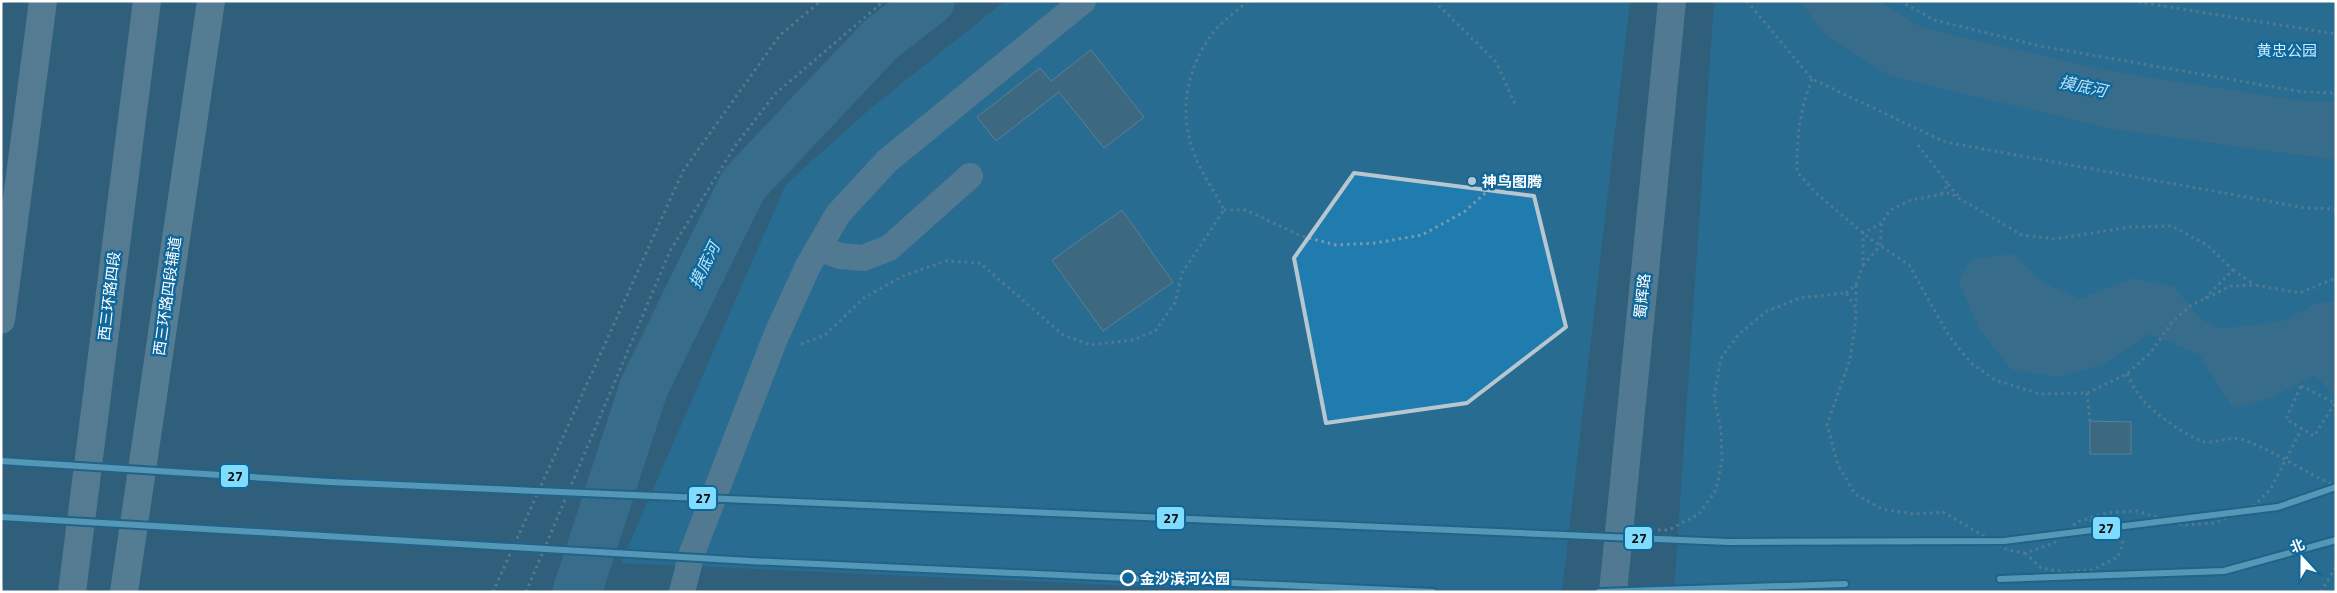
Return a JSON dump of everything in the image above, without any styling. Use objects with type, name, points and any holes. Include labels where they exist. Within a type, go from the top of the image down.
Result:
[{"type":"highway","points":[[1,320],[43,1]]},
{"type":"highway","name":"西三环路四段","points":[[72,592],[147,1]]},
{"type":"main road","name":"西三环路四段辅道","points":[[124,592],[211,1]]},
{"type":"street","points":[[682,592],[692,553],[776,336],[808,266],[838,214],[887,160],[1083,1]]},
{"type":"street","name":"蜀辉路","points":[[1613,592],[1672,1]]},
{"type":"street","points":[[818,248],[840,256],[863,258],[889,248],[970,176]]},
{"type":"path","points":[[493,592],[683,171],[780,35],[822,1]]},
{"type":"path","points":[[526,592],[670,251],[735,146],[775,94],[884,1]]},
{"type":"path","points":[[1224,210],[1194,155],[1185,114],[1188,84],[1194,65],[1216,29],[1248,1]]},
{"type":"path","points":[[1434,1],[1496,62],[1516,106]]},
{"type":"path","points":[[1747,1],[1812,79],[1945,142],[2306,208],[2336,209]]},
{"type":"path","points":[[1900,1],[1934,20],[2040,46],[2303,92],[2336,93]]},
{"type":"path","points":[[2132,1],[2336,34]]},
{"type":"path","points":[[1812,79],[1802,105],[1797,140],[1797,172],[1817,194],[1880,246],[1909,265],[1949,336],[1970,362],[1995,380],[2040,394],[2086,394],[2127,374],[2151,352],[2173,321],[2190,306],[2231,286],[2255,285],[2300,293],[2335,278]]},
{"type":"path","points":[[1918,145],[1963,202]]},
{"type":"path","points":[[1224,210],[1246,210],[1301,236],[1336,245],[1375,243],[1422,235],[1464,212],[1509,172]]},
{"type":"path","points":[[1941,194],[1948,184]]},
{"type":"path","points":[[1863,265],[1880,246],[1882,223],[1890,210],[1911,200],[1950,193],[2022,235],[2055,239],[2130,227],[2172,226],[2207,245],[2233,270],[2255,285]]},
{"type":"path","points":[[776,336],[800,345],[825,335],[864,297],[903,276],[946,261],[980,262],[1063,335],[1091,345],[1133,340],[1155,331],[1175,303],[1182,273],[1224,210]]},
{"type":"path","points":[[1864,233],[1882,223]]},
{"type":"path","points":[[1864,233],[1863,265],[1856,285],[1855,327],[1850,359],[1827,425],[1838,465],[1855,494],[1882,508],[1914,514],[1943,512],[2008,550],[2025,553],[2054,543],[2077,522],[2106,513],[2137,511],[2182,525],[2214,523],[2250,509],[2270,490],[2302,428]]},
{"type":"path","points":[[2203,300],[2233,270]]},
{"type":"path","points":[[1640,530],[1669,530],[1700,514],[1716,490],[1722,461],[1721,430],[1714,397],[1721,358],[1739,334],[1767,311],[1800,298],[1846,293],[1856,285]]},
{"type":"path","points":[[1846,293],[1856,308]]},
{"type":"path","points":[[2127,374],[2143,401],[2188,434],[2206,442],[2225,438],[2241,439],[2286,459],[2313,476],[2336,486]]},
{"type":"path","points":[[2301,386],[2335,403],[2314,436],[2302,428],[2286,419],[2301,386]]},
{"type":"path","points":[[2086,394],[2090,421]]},
{"type":"path","points":[[2025,553],[2041,568],[2065,572],[2092,570],[2118,556],[2123,543],[2111,530],[2087,519]]},
{"type":"path","points":[[2321,592],[2336,566]]},
{"type":"highlighted area","points":[[1354,173],[1534,196],[1566,327],[1467,403],[1326,423],[1294,258]]},
{"type":"green space","name":"金沙滨河公园","points":[[1005,1],[1630,1],[1562,592],[1274,592],[621,563],[786,184],[871,108]]},
{"type":"green space","points":[[1714,1],[1799,1],[1825,34],[2117,130],[2336,160],[2336,592],[1674,592]]},
{"type":"green space","name":"黄忠公园","points":[[1879,1],[2336,1],[2336,102],[2311,102],[2115,72],[1921,27]]},
{"type":"water","points":[[1799,1],[1879,1],[1921,27],[2115,72],[2311,102],[2336,102],[2336,160],[2117,130],[1890,76],[1825,34]]},
{"type":"water","points":[[2013,254],[2042,282],[2080,299],[2134,278],[2174,287],[2200,319],[2221,329],[2284,321],[2317,303],[2336,302],[2336,397],[2315,375],[2271,398],[2233,408],[2199,354],[2149,334],[2103,364],[2061,377],[2012,370],[1979,329],[1959,282],[1968,264],[1980,258]]},
{"type":"building","points":[[1091,50],[1144,117],[1104,148],[1059,92],[996,141],[977,117],[1040,68],[1051,81]]},
{"type":"building","points":[[1122,210],[1173,282],[1103,331],[1052,260]]},
{"type":"building","points":[[2090,421],[2131,422],[2131,454],[2090,454]]},
{"type":"waterway","name":"摸底河","points":[[577,592],[644,387],[743,185],[880,40],[930,1]]},
{"type":"transit line","name":"27","points":[[1,461],[330,482],[1728,542],[2004,541],[2278,507],[2336,487]]},
{"type":"transit line","name":"27","points":[[1,517],[750,561],[1433,592]]},
{"type":"transit line","name":"27","points":[[2000,579],[2224,571],[2336,540]]},
{"type":"transit line","name":"27","points":[[1599,592],[1845,584]]},
{"type":"place","name":"神鸟图腾","points":[[1472,181]]},
{"type":"place","name":"金沙滨河公园","points":[[1128,578]]}]
